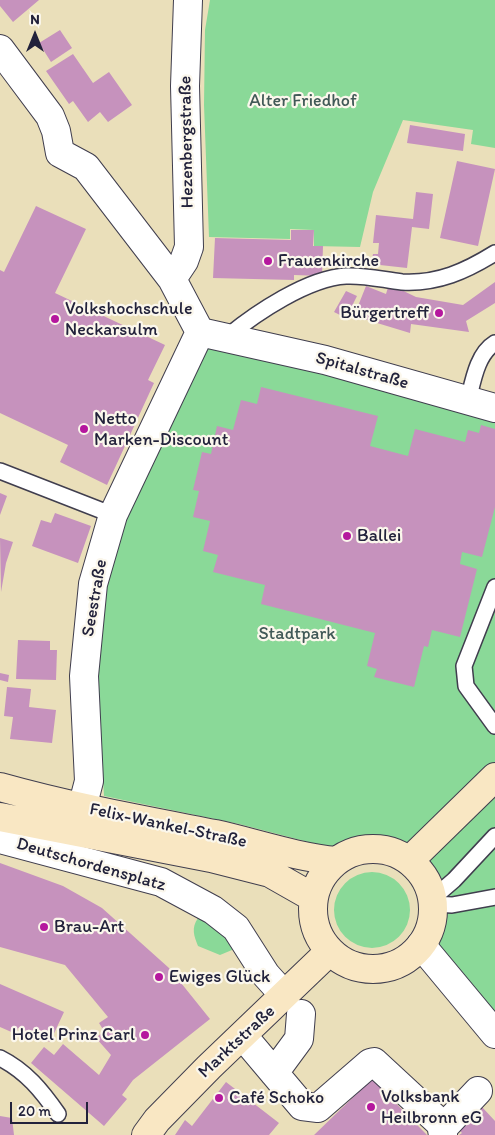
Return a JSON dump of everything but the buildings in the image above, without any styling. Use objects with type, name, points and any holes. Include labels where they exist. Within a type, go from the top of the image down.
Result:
[{"type":"main road","points":[[409,861],[495,777]]},
{"type":"main road","name":"Felix-Wankel-Straße","points":[[0,787],[82,808],[216,835],[312,859],[337,861]]},
{"type":"main road","name":"Felix-Wankel-Straße","points":[[3,825],[211,858],[270,873],[314,898]]},
{"type":"main road","points":[[373,849],[392,852],[409,861],[424,878],[433,901],[433,915],[429,931],[421,946],[398,964],[376,969],[355,966],[341,960],[330,951],[315,926],[314,898],[322,877],[337,861],[354,852],[373,849]]},
{"type":"main road","name":"Marktstraße","points":[[146,1135],[164,1113],[243,1036],[293,1005],[330,951]]},
{"type":"street","name":"Hezenbergstraße","points":[[172,279],[184,261],[189,247],[185,86],[188,0]]},
{"type":"street","points":[[0,49],[50,116],[56,131],[60,153],[86,167],[172,279],[200,332]]},
{"type":"street","name":"Spitalstraße","points":[[200,332],[228,336],[325,360],[495,408]]},
{"type":"street","name":"Seestraße","points":[[82,808],[89,781],[84,676],[93,584],[114,515],[200,332]]},
{"type":"street","points":[[3,825],[82,808]]},
{"type":"street","name":"Deutschordensplatz","points":[[3,825],[161,882],[212,910],[236,928],[266,975],[293,1005]]},
{"type":"street","points":[[421,946],[495,1034]]},
{"type":"street","points":[[274,1073],[299,1039],[293,1005]]},
{"type":"street","points":[[243,1036],[302,1106],[311,1109],[318,1108],[370,1063],[378,1052],[442,1124],[443,1132]]},
{"type":"street","points":[[443,1132],[478,1092]]},
{"type":"lane","points":[[228,336],[258,314],[317,282],[346,276],[404,282],[451,277],[469,269],[495,253]]},
{"type":"lane","points":[[468,401],[474,375],[487,348],[495,343]]},
{"type":"lane","points":[[0,471],[114,515]]},
{"type":"lane","points":[[495,587],[464,666],[466,686],[495,726]]},
{"type":"lane","points":[[433,901],[495,836]]},
{"type":"lane","points":[[433,901],[452,905],[495,897]]},
{"type":"lane","points":[[0,1058],[23,1072],[44,1094],[58,1114]]},
{"type":"green space","name":"Alter Friedhof","points":[[210,0],[495,0],[495,148],[471,144],[473,130],[403,120],[373,192],[360,247],[314,246],[314,230],[290,229],[290,239],[209,237],[204,105],[205,30]]},
{"type":"green space","name":"Stadtpark","points":[[205,346],[256,351],[495,421],[495,1019],[416,928],[424,900],[422,885],[411,858],[388,846],[360,842],[331,848],[239,824],[104,796],[97,670],[101,597],[126,513]]},
{"type":"green space","points":[[380,872],[393,878],[404,889],[410,902],[408,925],[393,942],[380,948],[364,948],[351,942],[336,925],[334,902],[340,889],[357,874]]},
{"type":"green space","points":[[198,918],[206,920],[233,941],[232,950],[220,955],[198,946],[194,929]]},
{"type":"place","name":"Frauenkirche","points":[[268,261]]},
{"type":"place","name":"Bürgertreff","points":[[439,313]]},
{"type":"place","name":"Volkshochschule Neckarsulm","points":[[55,319]]},
{"type":"place","name":"Netto Marken-Discount","points":[[84,429]]},
{"type":"place","name":"Ballei","points":[[347,536]]},
{"type":"place","name":"Brau-Art","points":[[44,927]]},
{"type":"place","name":"Ewiges Glück","points":[[159,977]]},
{"type":"place","name":"Hotel Prinz Carl","points":[[145,1035]]},
{"type":"place","name":"Café Schoko","points":[[219,1098]]},
{"type":"place","name":"Volksbank Heilbronn eG","points":[[371,1107]]}]
